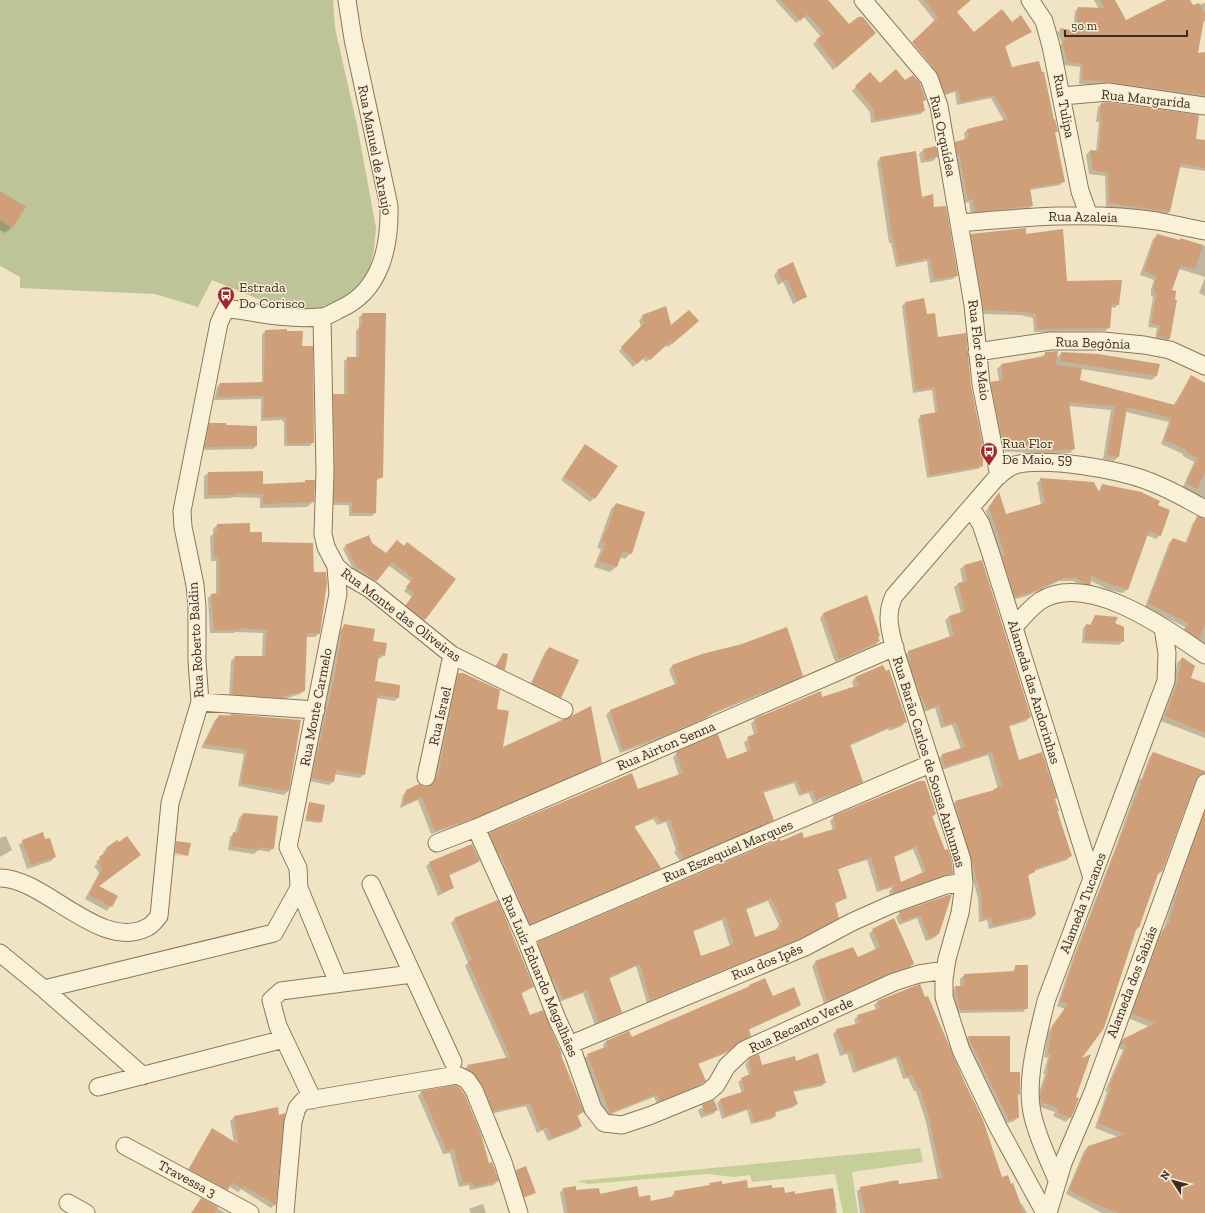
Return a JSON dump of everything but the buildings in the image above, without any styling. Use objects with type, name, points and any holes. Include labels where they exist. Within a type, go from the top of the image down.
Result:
[{"type":"street","name":"Rua Manuel de Araujo","points":[[322,317],[351,305],[364,292],[375,276],[385,257],[390,230],[389,206],[347,0]]},
{"type":"street","name":"Rua Orquídea","points":[[864,0],[929,78],[939,106],[960,223]]},
{"type":"street","name":"Rua Tulipa","points":[[1030,0],[1044,21],[1062,96],[1080,191],[1089,216]]},
{"type":"street","name":"Rua Margarida","points":[[1062,96],[1108,92],[1205,106]]},
{"type":"street","name":"Rua Azaleia","points":[[960,223],[1031,216],[1089,216],[1158,222],[1205,232]]},
{"type":"street","name":"Rua Flor de Maio","points":[[960,223],[973,305],[981,384],[999,476]]},
{"type":"street","name":"Rua Roberto Baldin","points":[[0,878],[6,878],[32,887],[74,914],[111,931],[134,932],[149,927],[159,916],[170,803],[200,702],[197,661],[197,607],[195,585],[183,527],[182,511],[219,323],[226,308],[292,317],[322,317]]},
{"type":"street","name":"Rua Monte das Oliveiras","points":[[322,317],[324,472],[323,534],[326,547],[336,566],[346,575],[370,589],[452,655],[564,710]]},
{"type":"street","name":"Rua Begônia","points":[[977,352],[1050,341],[1103,341],[1144,345],[1170,350],[1205,366]]},
{"type":"street","name":"Rua Barão Carlos de Sousa Anhumas","points":[[1047,1213],[998,1127],[961,1050],[944,997],[947,959],[960,913],[964,882],[962,860],[930,764],[895,647],[888,613],[894,596],[999,476],[1015,465],[1040,463],[1078,466],[1146,480],[1171,490],[1205,509]]},
{"type":"street","name":"Alameda das Andorinhas","points":[[971,508],[980,524],[990,550],[1092,878]]},
{"type":"street","name":"Rua Monte Carmelo","points":[[299,888],[298,868],[288,847],[338,594],[336,566]]},
{"type":"street","points":[[1014,627],[1027,612],[1041,601],[1059,594],[1083,592],[1109,599],[1163,628],[1205,656]]},
{"type":"street","name":"Alameda Tucanos","points":[[1057,1180],[1042,1145],[1032,1115],[1031,1088],[1035,1049],[1046,1001],[1166,680],[1167,653],[1163,628]]},
{"type":"street","name":"Rua Airton Senna","points":[[437,843],[476,828],[895,647]]},
{"type":"street","name":"Rua Israel","points":[[426,776],[452,655]]},
{"type":"street","points":[[200,702],[316,710]]},
{"type":"street","name":"Rua Eszequiel Marques","points":[[525,937],[930,764]]},
{"type":"street","name":"Alameda dos Sabiás","points":[[1047,1213],[1057,1180],[1092,1092],[1205,783]]},
{"type":"street","name":"Rua Luiz Eduardo Magalhães","points":[[476,828],[525,937],[569,1045],[593,1109],[604,1123]]},
{"type":"street","name":"Rua dos Ipês","points":[[569,1045],[806,947],[852,922],[890,905],[946,885],[964,882]]},
{"type":"street","points":[[371,884],[453,1062]]},
{"type":"street","points":[[299,888],[338,983]]},
{"type":"street","points":[[44,989],[274,933],[299,888]]},
{"type":"street","points":[[0,953],[44,989],[143,1076]]},
{"type":"street","name":"Rua Recanto Verde","points":[[604,1123],[622,1125],[691,1100],[708,1092],[716,1085],[727,1066],[744,1050],[894,982],[920,974],[945,970]]},
{"type":"street","points":[[313,1100],[278,1026],[271,1000],[281,991],[412,974]]},
{"type":"street","points":[[98,1087],[284,1039]]},
{"type":"street","points":[[285,1213],[293,1122],[297,1108],[303,1101],[457,1075],[463,1077],[474,1090],[503,1162],[520,1213]]},
{"type":"street","name":"Travessa 3","points":[[125,1146],[250,1213]]},
{"type":"street","points":[[68,1203],[86,1213]]},
{"type":"green space","points":[[0,0],[333,0],[335,28],[357,125],[376,228],[374,250],[369,272],[353,295],[334,308],[285,310],[212,280],[198,307],[155,294],[20,288],[20,277],[0,266]]},
{"type":"green space","points":[[920,1148],[923,1162],[852,1172],[858,1213],[843,1213],[835,1174],[752,1182],[750,1175],[734,1177],[708,1174],[588,1184],[577,1181]]},
{"type":"place","name":"Estrada Do Corisco","points":[[226,310]]},
{"type":"place","name":"Rua Flor De Maio, 59","points":[[989,466]]}]
